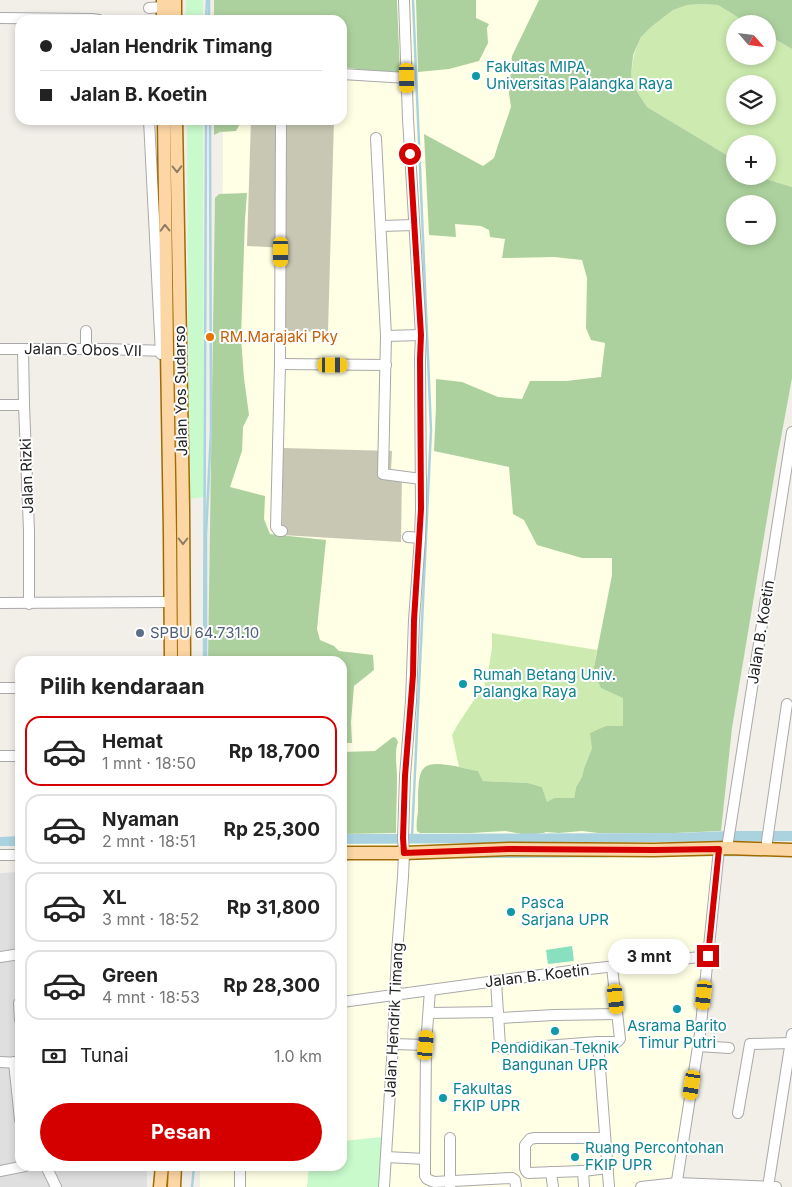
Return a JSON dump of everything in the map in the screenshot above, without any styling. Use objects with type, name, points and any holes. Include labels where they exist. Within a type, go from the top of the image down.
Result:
[{"type":"main road","points":[[175,0],[175,15]]},
{"type":"main road","name":"Jalan Yos Sudarso","points":[[165,125],[171,188],[176,506],[170,533],[171,656]]},
{"type":"main road","name":"Jalan Yos Sudarso","points":[[176,125],[171,188],[167,351],[184,656]]},
{"type":"main road","points":[[347,852],[403,846],[654,850],[726,842],[768,840],[792,850]]},
{"type":"main road","points":[[160,1187],[162,1171]]},
{"type":"main road","points":[[174,1187],[175,1171]]},
{"type":"street","name":"Jalan Hendrik Timang","points":[[384,1187],[393,1044],[405,776],[420,538],[421,479],[421,335],[408,120],[404,0]]},
{"type":"street","points":[[149,8],[163,3]]},
{"type":"street","points":[[0,18],[15,18]]},
{"type":"street","points":[[347,74],[407,78]]},
{"type":"street","points":[[149,125],[170,533]]},
{"type":"street","points":[[281,125],[280,364],[276,527],[279,531],[282,531]]},
{"type":"street","points":[[376,138],[386,336],[383,474],[421,479]]},
{"type":"street","points":[[381,226],[414,225]]},
{"type":"street","points":[[86,331],[86,350]]},
{"type":"street","points":[[386,336],[421,335]]},
{"type":"street","name":"Jalan G Obos VII","points":[[0,349],[167,351]]},
{"type":"street","name":"Jalan Rizki","points":[[23,349],[29,531],[29,604]]},
{"type":"street","points":[[280,364],[386,365]]},
{"type":"street","points":[[0,405],[24,404]]},
{"type":"street","name":"Jalan B. Koetin","points":[[676,1185],[698,1046],[708,956],[792,432]]},
{"type":"street","points":[[408,537],[420,538]]},
{"type":"street","points":[[0,603],[171,602]]},
{"type":"street","points":[[0,688],[15,688]]},
{"type":"street","points":[[768,840],[787,704]]},
{"type":"street","points":[[0,756],[15,756]]},
{"type":"street","points":[[0,855],[15,855]]},
{"type":"street","points":[[0,957],[15,955]]},
{"type":"street","name":"Jalan B. Koetin","points":[[347,1001],[570,971],[708,956]]},
{"type":"street","points":[[496,981],[500,1046],[505,1050],[617,1042],[620,1039],[612,967]]},
{"type":"street","points":[[430,990],[426,1045],[425,1176],[434,1182],[450,1184],[512,1178],[515,1180],[516,1187]]},
{"type":"street","points":[[429,1013],[499,1015],[617,1014]]},
{"type":"street","points":[[738,1113],[750,1044],[791,1040],[768,1187]]},
{"type":"street","points":[[598,1042],[609,1187]]},
{"type":"street","points":[[393,1044],[426,1045]]},
{"type":"street","points":[[698,1046],[729,1048]]},
{"type":"street","points":[[0,1062],[15,1062]]},
{"type":"street","points":[[450,1138],[450,1184]]},
{"type":"street","points":[[605,1138],[530,1139],[525,1145],[524,1168],[528,1173],[608,1168]]},
{"type":"street","points":[[386,1157],[424,1159]]},
{"type":"street","points":[[0,1171],[15,1168]]},
{"type":"street","points":[[583,1170],[584,1187]]},
{"type":"street","points":[[48,1171],[56,1187]]},
{"type":"street","points":[[240,1171],[240,1187]]},
{"type":"street","points":[[550,1172],[553,1187]]},
{"type":"street","points":[[641,1187],[676,1185],[776,1187]]},
{"type":"shaded area","points":[[369,0],[541,0],[613,220],[636,830],[721,831],[697,1033],[674,1187],[200,1187],[200,1171],[347,1171],[347,656],[222,656],[223,125],[347,125],[347,24]]},
{"type":"shaded area","points":[[251,125],[334,125],[328,332],[282,331],[285,248],[247,246]]},
{"type":"shaded area","points":[[283,448],[392,451],[391,470],[402,471],[401,542],[282,535]]},
{"type":"shaded area","points":[[15,872],[15,1171],[147,1171],[147,1187],[0,1187],[0,873]]},
{"type":"green space","points":[[186,0],[203,0],[203,15],[186,15]]},
{"type":"green space","points":[[214,0],[397,0],[400,73],[347,68],[347,15],[214,15]]},
{"type":"green space","points":[[416,0],[476,0],[476,18],[489,24],[487,28],[488,43],[479,61],[449,69],[418,72]]},
{"type":"green space","points":[[539,0],[792,0],[792,49],[776,40],[776,15],[734,15],[718,5],[687,5],[673,10],[641,37],[633,55],[631,75],[634,87],[647,107],[726,155],[726,185],[776,185],[776,182],[792,187],[792,378],[732,728],[721,831],[598,833],[582,831],[546,832],[528,835],[505,831],[420,833],[417,831],[419,782],[421,772],[425,767],[435,764],[450,765],[478,771],[483,781],[528,783],[542,787],[547,802],[554,798],[574,798],[576,787],[582,777],[592,748],[590,733],[606,726],[623,726],[623,698],[601,688],[593,672],[612,575],[612,558],[582,558],[537,545],[524,520],[513,514],[509,467],[434,451],[436,379],[462,382],[498,397],[522,399],[530,381],[566,381],[601,377],[605,343],[591,340],[586,328],[587,278],[582,260],[554,257],[502,258],[505,239],[490,237],[489,230],[481,226],[455,224],[456,237],[429,235],[424,134],[483,166],[494,158],[511,107],[509,93],[512,56]]},
{"type":"green space","points":[[687,5],[718,5],[734,15],[726,15],[726,65],[776,65],[776,40],[792,49],[792,187],[776,182],[776,135],[726,135],[726,155],[647,107],[634,87],[631,75],[634,55],[641,37],[673,10]]},
{"type":"green space","points":[[187,125],[203,125],[204,497],[189,499]]},
{"type":"green space","points":[[214,125],[239,125],[236,131],[220,132],[214,135]]},
{"type":"green space","points":[[247,193],[241,338],[249,415],[243,427],[242,451],[230,487],[265,496],[264,519],[270,534],[326,540],[317,629],[320,640],[334,646],[339,651],[373,655],[374,670],[354,686],[351,722],[352,743],[347,743],[347,656],[208,656],[215,198],[219,194]]},
{"type":"green space","points":[[492,633],[597,650],[593,672],[623,698],[623,726],[606,726],[592,748],[582,777],[576,787],[574,798],[554,798],[547,803],[542,787],[528,783],[483,781],[478,771],[459,767],[452,735],[474,700],[483,690],[492,648]]},
{"type":"green space","points":[[393,737],[398,742],[396,755],[396,833],[347,834],[347,752],[375,751]]},
{"type":"green space","points":[[572,946],[574,961],[548,964],[546,950]]},
{"type":"green space","points":[[382,1137],[381,1187],[307,1187],[309,1171],[347,1171],[347,1141]]},
{"type":"water","points":[[792,831],[792,841],[347,844],[347,834]]},
{"type":"water","points":[[15,836],[15,846],[0,846],[0,837]]},
{"type":"waterway","points":[[206,15],[207,0]]},
{"type":"waterway","points":[[209,0],[209,15]]},
{"type":"waterway","points":[[412,836],[431,430],[413,0]]},
{"type":"waterway","points":[[204,656],[206,125]]},
{"type":"waterway","points":[[206,656],[206,535],[211,431],[210,125]]},
{"type":"waterway","points":[[689,855],[716,855]]},
{"type":"waterway","points":[[721,855],[756,855]]},
{"type":"waterway","points":[[459,857],[608,856]]},
{"type":"waterway","points":[[192,1187],[194,1171]]},
{"type":"place","name":"Fakultas MIPA, Universitas Palangka Raya","points":[[476,76]]},
{"type":"place","name":"RM.Marajaki Pky","points":[[210,337]]},
{"type":"place","name":"SPBU 64.731.10","points":[[140,633]]},
{"type":"place","name":"Rumah Betang Univ. Palangka Raya","points":[[463,684]]},
{"type":"place","name":"Pasca Sarjana UPR","points":[[511,912]]},
{"type":"place","name":"Asrama Barito Timur Putri","points":[[677,1009]]},
{"type":"place","name":"Pendidikan Teknik Bangunan UPR","points":[[555,1031]]},
{"type":"place","name":"Fakultas FKIP UPR","points":[[443,1098]]},
{"type":"place","name":"Ruang Percontohan FKIP UPR","points":[[575,1157]]},
{"type":"route","points":[[410,154],[421,335],[421,509],[414,620],[413,675],[405,776],[404,853],[509,849],[719,849],[708,956]]}]
